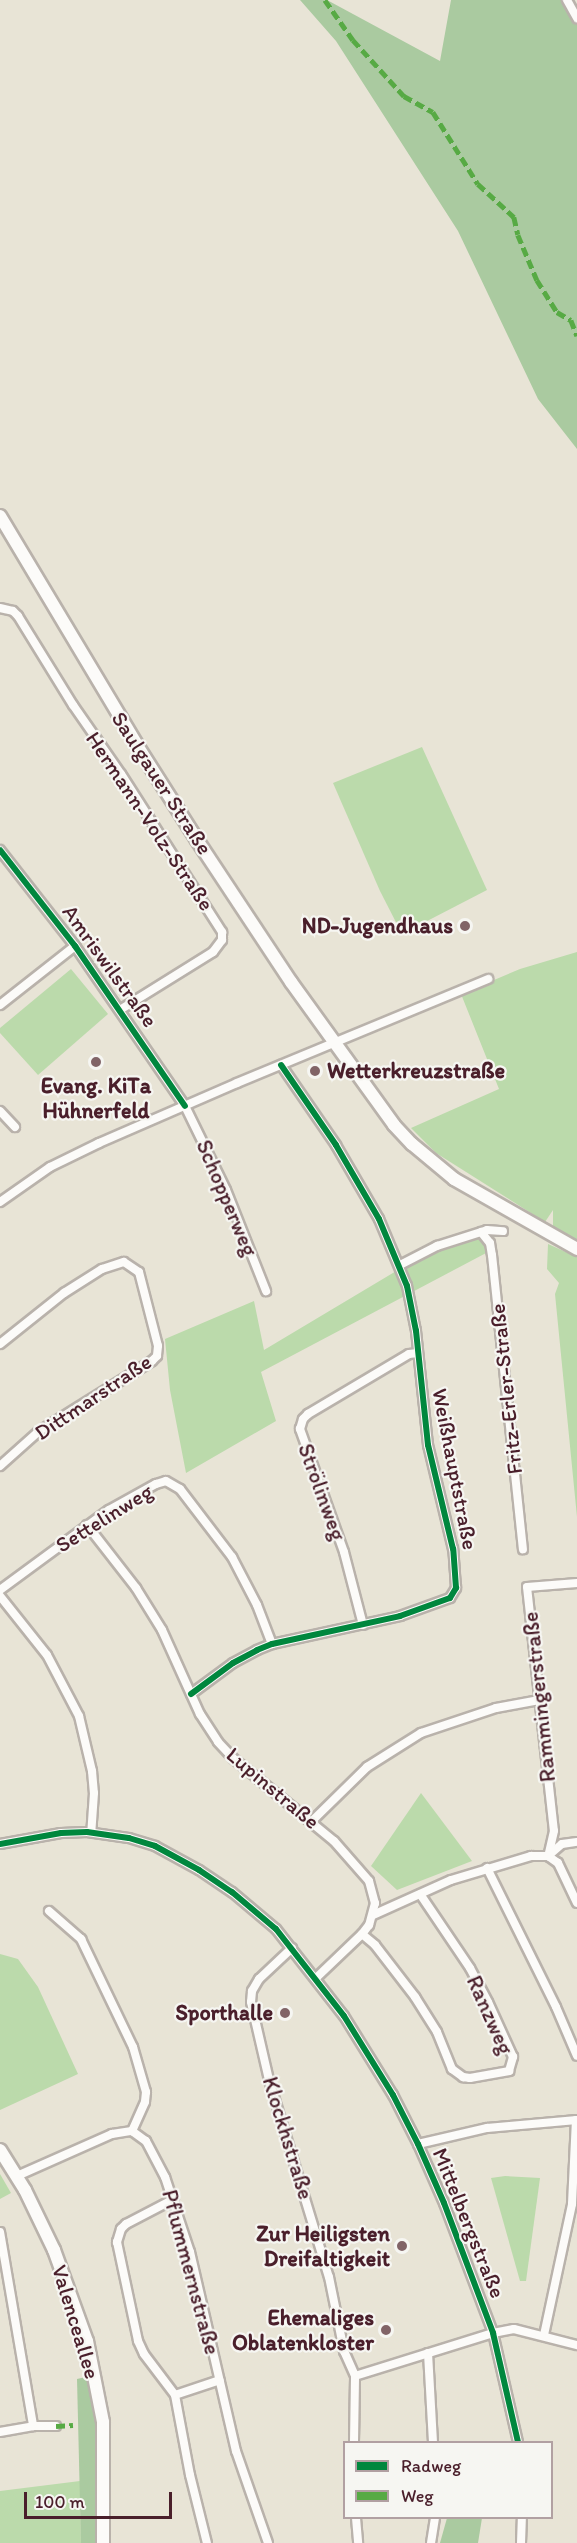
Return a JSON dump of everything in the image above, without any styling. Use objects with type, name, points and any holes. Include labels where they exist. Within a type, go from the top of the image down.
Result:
[{"type":"main road","name":"Saulgauer Straße","points":[[0,516],[138,747],[334,1043],[394,1125],[412,1144],[454,1179],[577,1249]]},
{"type":"main road","name":"Valenceallee","points":[[0,2150],[54,2250],[87,2341],[103,2422],[103,2543]]},
{"type":"street","points":[[567,0],[577,18]]},
{"type":"street","name":"Hermann-Volz-Straße","points":[[0,608],[13,611],[18,616],[73,705],[121,774],[222,932],[222,940],[213,952],[120,1010]]},
{"type":"street","name":"Amriswilstraße","points":[[0,850],[75,946],[186,1106]]},
{"type":"street","points":[[0,1005],[75,946]]},
{"type":"street","points":[[0,1202],[51,1167],[281,1065],[488,979]]},
{"type":"street","name":"Weißhauptstraße","points":[[191,1694],[244,1656],[272,1644],[363,1625],[445,1601],[450,1598],[456,1588],[453,1549],[428,1445],[412,1307],[400,1266],[379,1220],[336,1145],[281,1065]]},
{"type":"street","name":"Schopperweg","points":[[186,1106],[230,1199],[266,1291]]},
{"type":"street","points":[[0,1111],[15,1127]]},
{"type":"street","points":[[400,1266],[437,1246],[481,1232],[503,1231]]},
{"type":"street","name":"Fritz-Erler-Straße","points":[[481,1232],[490,1243],[492,1255],[522,1550]]},
{"type":"street","name":"Dittmarstraße","points":[[0,1344],[64,1293],[102,1269],[124,1262],[139,1272],[158,1346],[157,1356],[152,1361],[38,1432],[0,1466]]},
{"type":"street","name":"Strölinweg","points":[[363,1625],[344,1552],[300,1429],[303,1419],[308,1414],[409,1354],[418,1353]]},
{"type":"street","name":"Settelinweg","points":[[0,1590],[87,1525],[156,1484],[172,1483],[180,1489],[232,1557],[257,1605],[272,1644]]},
{"type":"street","name":"Lupinstraße","points":[[87,1525],[149,1608],[172,1649],[207,1726],[234,1759],[312,1821],[355,1861],[369,1881],[375,1903],[373,1915]]},
{"type":"street","name":"Rammingerstraße","points":[[548,1856],[554,1832],[527,1587],[577,1583]]},
{"type":"street","points":[[0,1596],[47,1655],[80,1716],[92,1771],[94,1793],[91,1832]]},
{"type":"street","points":[[312,1821],[367,1767],[421,1733],[496,1708],[539,1701]]},
{"type":"street","name":"Mittelbergstraße","points":[[0,1844],[53,1834],[91,1832],[129,1838],[155,1846],[195,1867],[262,1916],[292,1948],[316,1977],[370,2056],[418,2144],[444,2204],[493,2333],[518,2441]]},
{"type":"street","points":[[548,1856],[562,1844],[577,1842]]},
{"type":"street","points":[[316,1977],[362,1934],[373,1915],[420,1893],[487,1868],[531,1856],[548,1856],[558,1863],[577,1903]]},
{"type":"street","points":[[487,1868],[556,2007],[577,2056]]},
{"type":"street","name":"Ranzweg","points":[[362,1934],[375,1945],[415,1997],[437,2032],[452,2069],[463,2077],[470,2078],[509,2071],[513,2057],[488,2002],[470,1968],[420,1893]]},
{"type":"street","points":[[16,2176],[112,2134],[132,2131],[145,2102],[146,2092],[133,2047],[81,1939],[49,1911]]},
{"type":"street","name":"Klockhstraße","points":[[292,1948],[259,1979],[252,1991],[250,2002],[269,2080],[328,2277],[344,2351],[355,2376]]},
{"type":"street","points":[[418,2144],[487,2128],[577,2120],[572,2204],[544,2335]]},
{"type":"street","name":"Pflummernstraße","points":[[132,2131],[146,2141],[174,2199],[190,2252],[236,2451],[268,2543]]},
{"type":"street","points":[[174,2199],[126,2224],[121,2229],[117,2242],[138,2341],[144,2354],[175,2395],[190,2475],[207,2543]]},
{"type":"street","points":[[0,2232],[33,2426]]},
{"type":"street","points":[[354,2441],[355,2376],[493,2333],[514,2329],[577,2345]]},
{"type":"street","points":[[428,2353],[433,2441]]},
{"type":"street","points":[[175,2395],[220,2380]]},
{"type":"street","points":[[0,2432],[33,2426],[56,2426]]},
{"type":"street","points":[[356,2519],[358,2543]]},
{"type":"street","points":[[431,2543],[435,2519]]},
{"type":"street","points":[[521,2543],[522,2519]]},
{"type":"green space","points":[[300,0],[327,0],[440,61],[451,0],[567,0],[577,18],[577,449],[538,399],[458,231],[336,41]]},
{"type":"green space","points":[[422,747],[487,890],[402,934],[380,891],[333,783]]},
{"type":"green space","points":[[577,952],[577,1241],[553,1230],[553,1210],[545,1222],[436,1153],[411,1128],[499,1089],[461,994],[520,969]]},
{"type":"green space","points":[[71,969],[108,1014],[38,1075],[0,1033],[0,1028]]},
{"type":"green space","points":[[496,1231],[488,1252],[261,1372],[276,1421],[186,1473],[170,1390],[165,1339],[254,1301],[264,1350],[418,1258]]},
{"type":"green space","points":[[548,1244],[577,1257],[577,1517],[555,1294],[559,1283],[547,1269]]},
{"type":"green space","points":[[421,1793],[472,1861],[397,1890],[371,1866]]},
{"type":"green space","points":[[0,1954],[18,1959],[38,1987],[78,2074],[0,2110]]},
{"type":"green space","points":[[0,2174],[11,2193],[0,2199]]},
{"type":"green space","points":[[505,2176],[540,2178],[526,2281],[520,2281],[491,2178]]},
{"type":"green space","points":[[86,2377],[101,2424],[99,2543],[81,2543],[77,2379]]},
{"type":"green space","points":[[80,2481],[81,2543],[0,2543],[0,2491]]},
{"type":"green space","points":[[447,2519],[482,2519],[478,2543],[440,2543]]},
{"type":"marked path","points":[[325,0],[353,40],[404,96],[433,112],[478,184],[514,217],[518,235],[537,280],[557,312],[571,320],[577,336]]},
{"type":"marked path","points":[[56,2426],[73,2425]]},
{"type":"cycle path","points":[[0,850],[75,946],[185,1106]]},
{"type":"cycle path","points":[[191,1694],[233,1663],[257,1650],[272,1644],[400,1616],[450,1598],[456,1588],[453,1549],[428,1445],[416,1331],[407,1286],[379,1219],[336,1145],[281,1065]]},
{"type":"cycle path","points":[[0,1844],[61,1833],[87,1832],[129,1838],[155,1846],[199,1870],[232,1892],[276,1929],[344,2016],[393,2095],[418,2144],[444,2203],[493,2333],[518,2441]]},
{"type":"place","name":"ND-Jugendhaus","points":[[465,926]]},
{"type":"place","name":"Evang. KiTa Hühnerfeld","points":[[96,1062]]},
{"type":"place","name":"Wetterkreuzstraße","points":[[315,1071]]},
{"type":"place","name":"Sporthalle","points":[[285,2013]]},
{"type":"place","name":"Zur Heiligsten Dreifaltigkeit","points":[[402,2246]]},
{"type":"place","name":"Ehemaliges Oblatenkloster","points":[[386,2330]]}]
